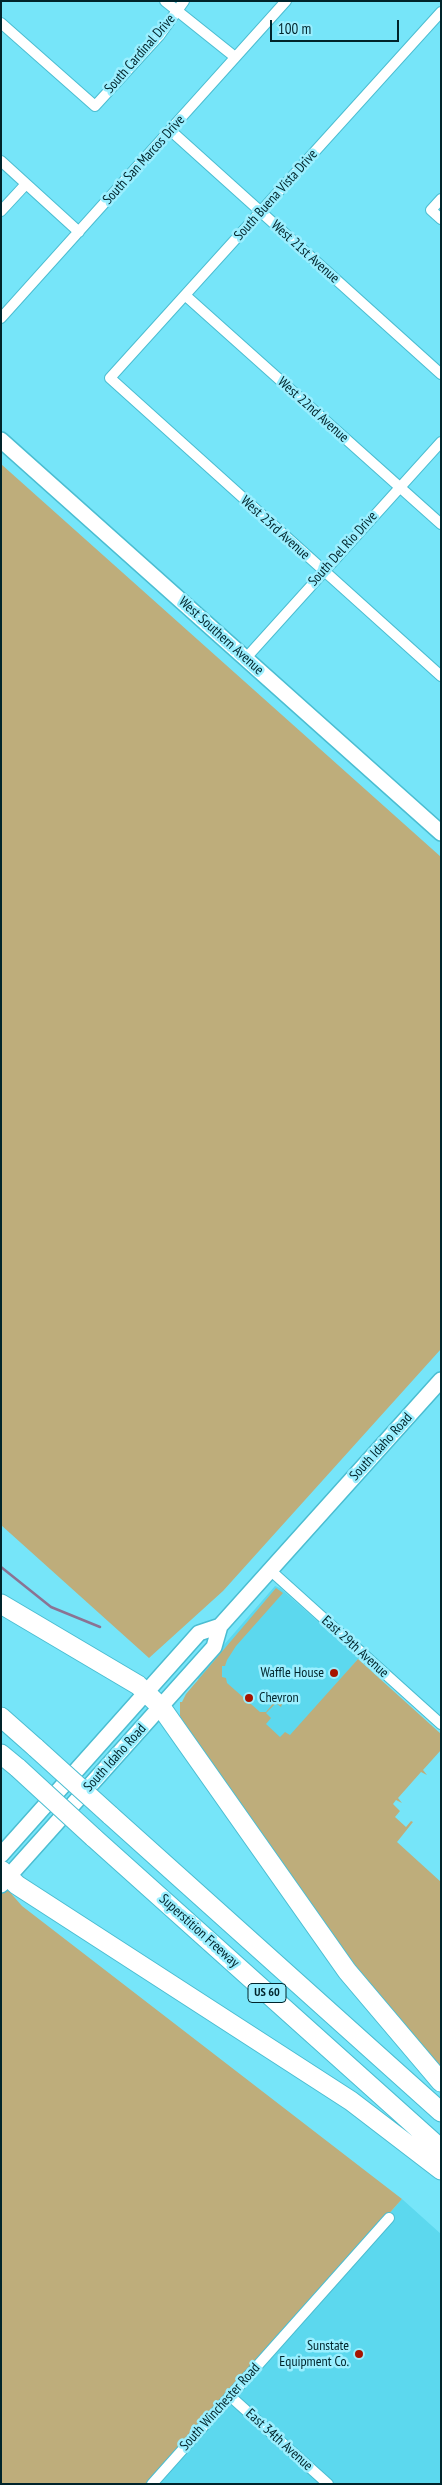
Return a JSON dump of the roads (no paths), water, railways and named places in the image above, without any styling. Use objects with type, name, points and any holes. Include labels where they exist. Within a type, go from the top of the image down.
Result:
[{"type":"highway","points":[[1,1604],[147,1692],[161,1707],[347,1971],[441,2082]]},
{"type":"highway","name":"Superstition Freeway","points":[[1,1717],[441,2112]]},
{"type":"highway","name":"Superstition Freeway","points":[[1,1754],[441,2149]]},
{"type":"highway","points":[[4,1877],[351,2101],[441,2170]]},
{"type":"main road","name":"West Southern Avenue","points":[[1,440],[441,833]]},
{"type":"main road","name":"South Idaho Road","points":[[4,1877],[214,1647],[220,1626],[441,1380]]},
{"type":"main road","name":"South Idaho Road","points":[[1,1855],[199,1633],[220,1626]]},
{"type":"street","points":[[165,1],[181,5],[236,58]]},
{"type":"street","name":"South San Marcos Drive","points":[[1,318],[286,1]]},
{"type":"street","name":"South Cardinal Drive","points":[[1,23],[95,106],[159,36],[181,5]]},
{"type":"street","name":"South Buena Vista Drive","points":[[110,378],[441,12]]},
{"type":"street","name":"West 21st Avenue","points":[[170,130],[441,374]]},
{"type":"street","points":[[1,161],[79,232]]},
{"type":"street","points":[[1,211],[26,184]]},
{"type":"street","points":[[441,199],[431,210],[441,219]]},
{"type":"street","name":"West 22nd Avenue","points":[[186,296],[441,524]]},
{"type":"street","name":"West 23rd Avenue","points":[[110,378],[323,572],[441,676]]},
{"type":"street","name":"South Del Rio Drive","points":[[246,658],[441,442]]},
{"type":"street","name":"East 29th Avenue","points":[[270,1570],[441,1724]]},
{"type":"street","name":"South Winchester Road","points":[[152,2484],[389,2218]]},
{"type":"street","name":"East 34th Avenue","points":[[230,2396],[328,2484]]},
{"type":"waterway","points":[[1,1567],[51,1607],[100,1627]]},
{"type":"place","name":"Waffle House","points":[[334,1673]]},
{"type":"place","name":"Chevron","points":[[249,1698]]},
{"type":"place","name":"Sunstate Equipment Co.","points":[[359,2354]]}]
